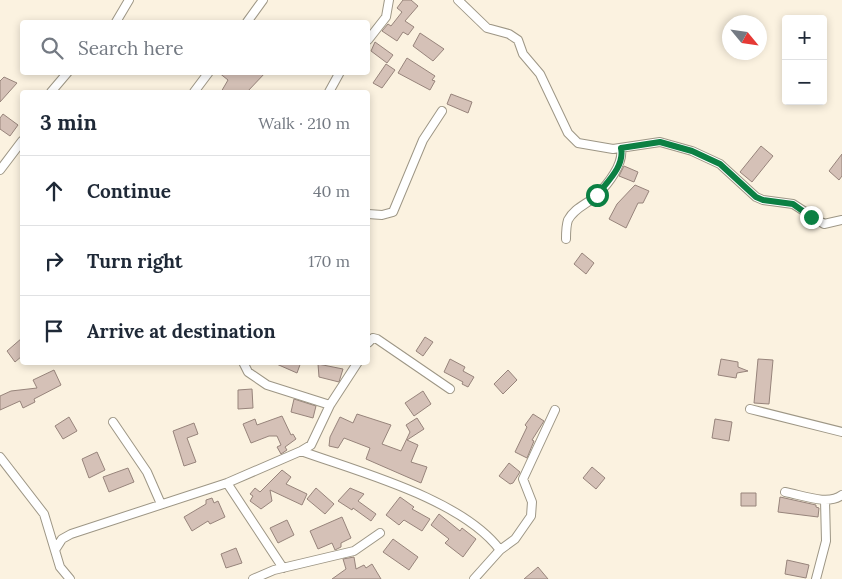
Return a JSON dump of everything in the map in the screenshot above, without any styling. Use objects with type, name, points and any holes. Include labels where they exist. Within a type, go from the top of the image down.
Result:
[{"type":"street","points":[[117,20],[129,0]]},
{"type":"street","points":[[248,20],[263,0]]},
{"type":"street","points":[[370,37],[386,17],[389,0]]},
{"type":"street","points":[[458,0],[487,28],[509,34],[518,40],[523,54],[540,74],[572,139],[588,146],[621,148],[649,142],[660,142],[677,146],[720,164],[750,192],[763,200],[793,204],[824,224],[842,220]]},
{"type":"street","points":[[53,90],[65,75]]},
{"type":"street","points":[[196,90],[207,75]]},
{"type":"street","points":[[330,90],[338,75]]},
{"type":"street","points":[[370,214],[382,215],[393,212],[423,140],[442,111]]},
{"type":"street","points":[[0,170],[20,144]]},
{"type":"street","points":[[566,239],[569,219],[585,202],[597,195],[615,172],[621,159],[621,148]]},
{"type":"street","points":[[370,341],[373,338],[377,339],[450,390]]},
{"type":"street","points":[[244,365],[248,372],[266,385],[330,405]]},
{"type":"street","points":[[54,550],[62,539],[71,534],[227,483],[311,445],[330,405],[356,365]]},
{"type":"street","points":[[750,409],[842,432]]},
{"type":"street","points":[[474,579],[500,550],[515,539],[531,516],[532,502],[523,479],[555,410]]},
{"type":"street","points":[[113,422],[147,472],[161,504]]},
{"type":"street","points":[[301,451],[404,487],[444,506],[483,533],[500,550]]},
{"type":"street","points":[[0,457],[38,505],[50,531],[60,566],[70,579]]},
{"type":"street","points":[[227,483],[283,568]]},
{"type":"street","points":[[785,492],[825,500],[835,500],[842,495]]},
{"type":"street","points":[[816,579],[826,541],[825,500]]},
{"type":"street","points":[[50,531],[57,535],[71,534]]},
{"type":"street","points":[[254,579],[283,568],[354,551],[380,533]]},
{"type":"building","points":[[403,0],[411,0],[418,6],[405,21],[414,27],[408,35],[403,32],[397,41],[382,31],[388,24],[391,26],[402,12],[397,8]]},
{"type":"building","points":[[420,33],[444,49],[433,61],[413,46]]},
{"type":"building","points":[[375,42],[393,55],[387,63],[371,51]]},
{"type":"building","points":[[407,58],[435,76],[432,80],[435,81],[430,90],[398,73]]},
{"type":"building","points":[[386,64],[395,70],[382,88],[373,83]]},
{"type":"building","points":[[222,75],[263,75],[249,90],[222,90],[228,80]]},
{"type":"building","points":[[4,77],[17,83],[0,102],[0,81]]},
{"type":"building","points":[[451,94],[472,102],[468,113],[447,104]]},
{"type":"building","points":[[3,114],[18,125],[10,136],[0,129],[0,118]]},
{"type":"building","points":[[761,146],[773,156],[752,182],[740,172]]},
{"type":"building","points":[[842,154],[842,176],[839,180],[829,171]]},
{"type":"building","points":[[624,166],[638,172],[634,182],[619,176]]},
{"type":"building","points":[[635,185],[649,191],[643,203],[638,203],[626,228],[609,219],[617,204]]},
{"type":"building","points":[[582,253],[594,263],[586,274],[574,264]]},
{"type":"building","points":[[425,337],[433,342],[423,356],[416,351]]},
{"type":"building","points":[[20,340],[20,358],[15,362],[7,351]]},
{"type":"building","points":[[450,359],[465,367],[463,371],[474,377],[468,387],[462,384],[463,382],[444,372]]},
{"type":"building","points":[[721,359],[738,362],[738,367],[748,371],[737,373],[736,378],[718,375]]},
{"type":"building","points":[[758,359],[773,360],[769,404],[754,403]]},
{"type":"building","points":[[279,365],[300,365],[297,373]]},
{"type":"building","points":[[318,365],[343,369],[339,382],[319,377]]},
{"type":"building","points":[[54,370],[61,385],[34,399],[35,402],[23,408],[20,401],[0,410],[0,396],[11,391],[37,388],[33,380]]},
{"type":"building","points":[[508,370],[517,380],[503,394],[494,384]]},
{"type":"building","points":[[252,389],[253,408],[238,409],[238,390]]},
{"type":"building","points":[[423,391],[431,404],[414,416],[405,403]]},
{"type":"building","points":[[294,399],[316,406],[313,418],[291,412]]},
{"type":"building","points":[[357,414],[391,425],[382,444],[401,451],[410,432],[406,425],[417,418],[424,429],[407,440],[418,445],[411,462],[427,467],[421,483],[366,459],[370,448],[344,438],[338,448],[329,446],[330,437],[340,417],[353,423]]},
{"type":"building","points":[[533,414],[544,421],[532,440],[534,441],[527,458],[515,452],[527,427],[525,425]]},
{"type":"building","points":[[282,416],[291,435],[293,434],[296,439],[285,447],[287,450],[281,454],[277,447],[281,445],[277,436],[269,436],[251,443],[243,424],[255,419],[257,425]]},
{"type":"building","points":[[69,417],[77,431],[63,439],[55,426]]},
{"type":"building","points":[[715,419],[732,422],[729,441],[712,438]]},
{"type":"building","points":[[194,423],[198,434],[187,438],[196,462],[184,466],[173,431]]},
{"type":"building","points":[[97,452],[105,470],[89,478],[82,459]]},
{"type":"building","points":[[509,463],[520,472],[513,483],[510,484],[499,476]]},
{"type":"building","points":[[592,467],[605,478],[596,489],[583,478]]},
{"type":"building","points":[[128,468],[134,482],[109,492],[103,477]]},
{"type":"building","points":[[282,470],[291,477],[286,484],[307,494],[302,505],[270,490],[272,501],[261,509],[250,501],[253,496],[250,494],[255,488],[260,492]]},
{"type":"building","points":[[316,488],[334,504],[325,514],[307,499]]},
{"type":"building","points":[[350,488],[364,494],[358,501],[376,514],[371,521],[353,508],[352,510],[338,501]]},
{"type":"building","points":[[741,493],[756,493],[756,506],[741,506]]},
{"type":"building","points":[[400,497],[414,507],[412,509],[430,519],[422,531],[404,520],[399,525],[386,515]]},
{"type":"building","points":[[780,497],[816,505],[819,508],[818,517],[778,512]]},
{"type":"building","points":[[212,498],[214,503],[218,501],[225,517],[210,524],[208,521],[192,531],[184,517],[206,504],[206,500]]},
{"type":"building","points":[[439,514],[460,531],[462,528],[476,539],[463,557],[445,543],[449,539],[431,525]]},
{"type":"building","points":[[342,517],[351,538],[341,543],[341,547],[335,550],[332,543],[318,549],[310,531]]},
{"type":"building","points":[[287,520],[294,535],[278,543],[270,528]]},
{"type":"building","points":[[393,539],[418,557],[409,570],[383,552]]},
{"type":"building","points":[[236,548],[242,563],[226,568],[221,554]]},
{"type":"building","points":[[354,557],[356,569],[364,565],[366,568],[372,564],[381,579],[332,579],[346,569],[343,559]]},
{"type":"building","points":[[787,560],[809,565],[806,578],[785,574]]},
{"type":"building","points":[[538,567],[548,579],[524,579]]},
{"type":"route","points":[[597,195],[615,172],[621,159],[621,148],[649,142],[660,142],[709,158],[720,164],[756,197],[779,204],[793,204],[811,217]]}]
